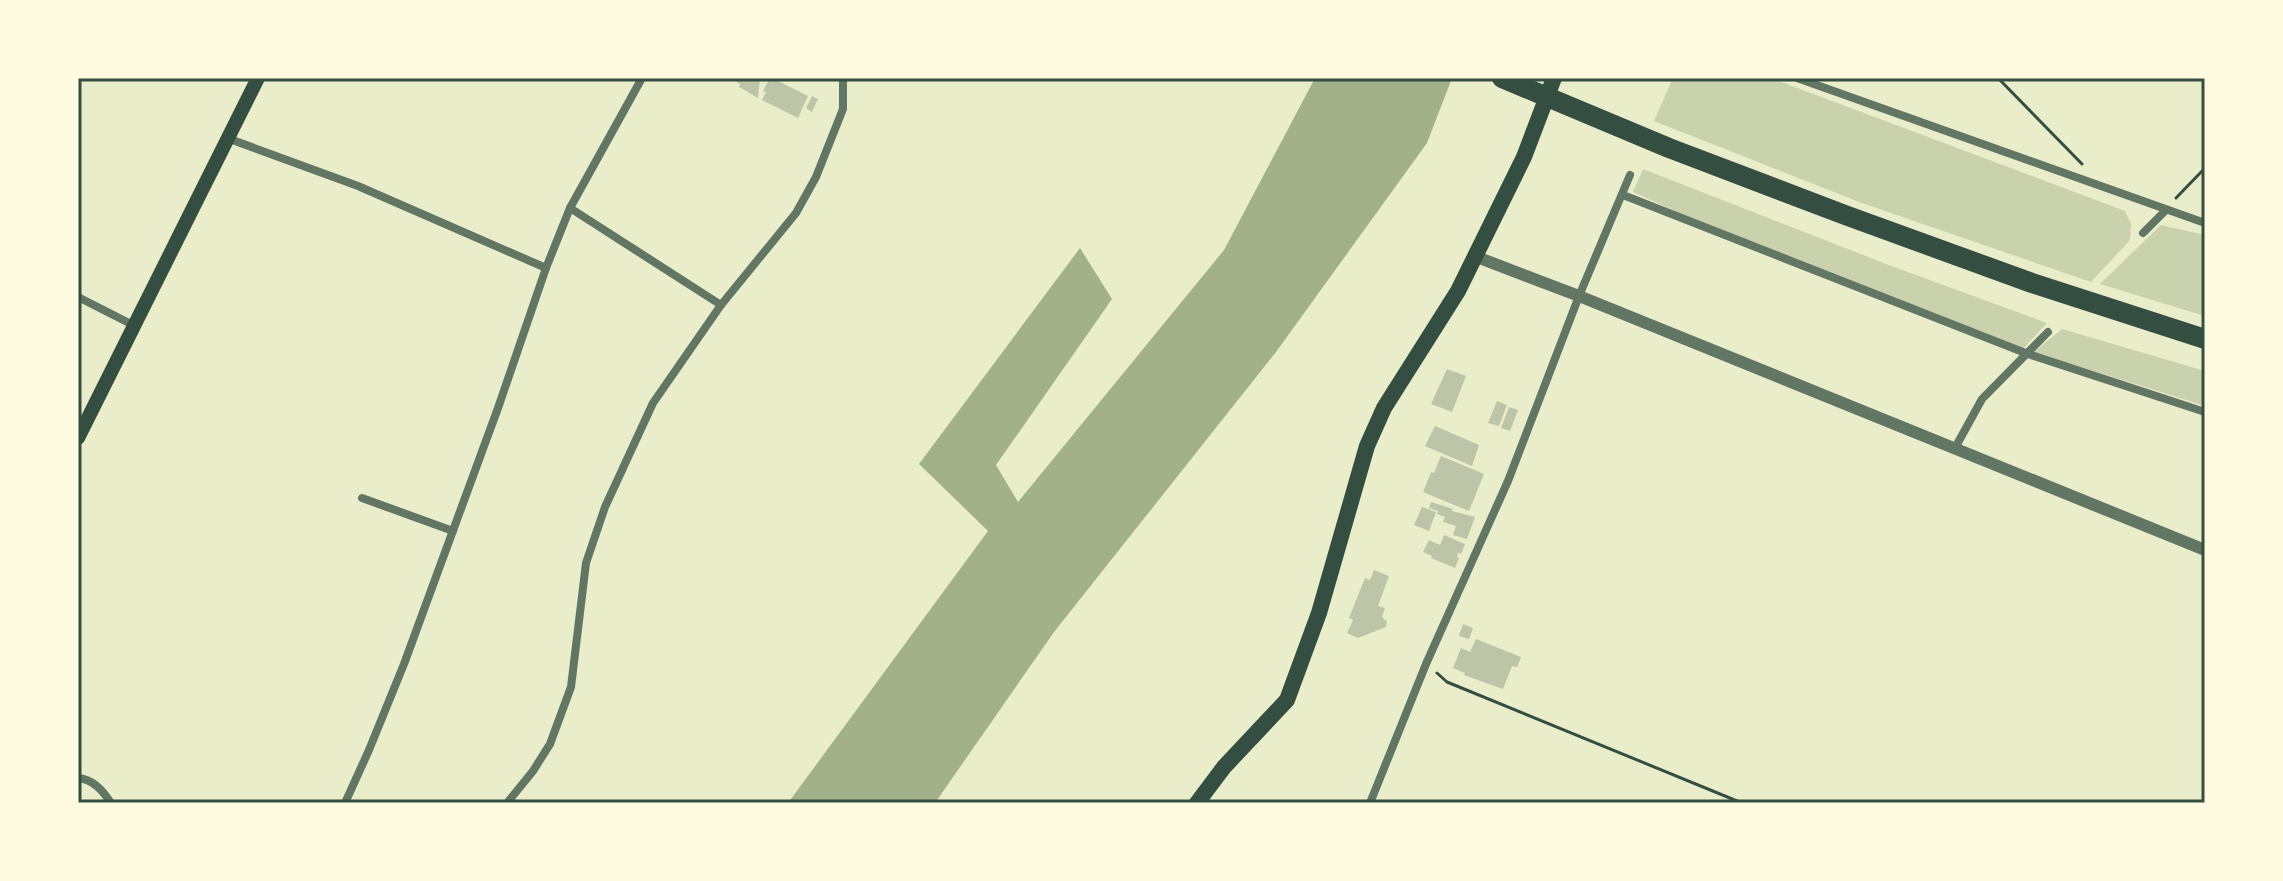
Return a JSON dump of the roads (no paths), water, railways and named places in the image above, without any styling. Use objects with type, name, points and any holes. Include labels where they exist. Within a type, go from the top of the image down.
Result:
[{"type":"highway","points":[[1502,78],[1845,215],[2032,283],[2205,339]]},
{"type":"main road","points":[[78,438],[258,78]]},
{"type":"main road","points":[[1197,803],[1224,767],[1287,700],[1319,613],[1367,446],[1384,408],[1458,291],[1524,157],[1554,78]]},
{"type":"street","points":[[345,803],[392,693],[570,208],[642,78]]},
{"type":"street","points":[[507,803],[550,744],[571,687],[586,563],[605,507],[653,403],[721,305],[796,213],[816,177],[843,109],[843,78]]},
{"type":"street","points":[[1797,78],[2205,223]]},
{"type":"street","points":[[227,138],[358,186],[546,268]]},
{"type":"street","points":[[1370,803],[1426,664],[1508,481],[1579,296],[1630,175]]},
{"type":"street","points":[[1623,195],[2028,354],[2205,412]]},
{"type":"street","points":[[570,208],[721,305]]},
{"type":"street","points":[[2143,233],[2166,210]]},
{"type":"street","points":[[1474,256],[2205,550]]},
{"type":"street","points":[[78,297],[133,325]]},
{"type":"street","points":[[1955,448],[1982,399],[2048,332]]},
{"type":"street","points":[[362,498],[453,531]]},
{"type":"street","points":[[78,778],[87,778],[111,803]]}]
